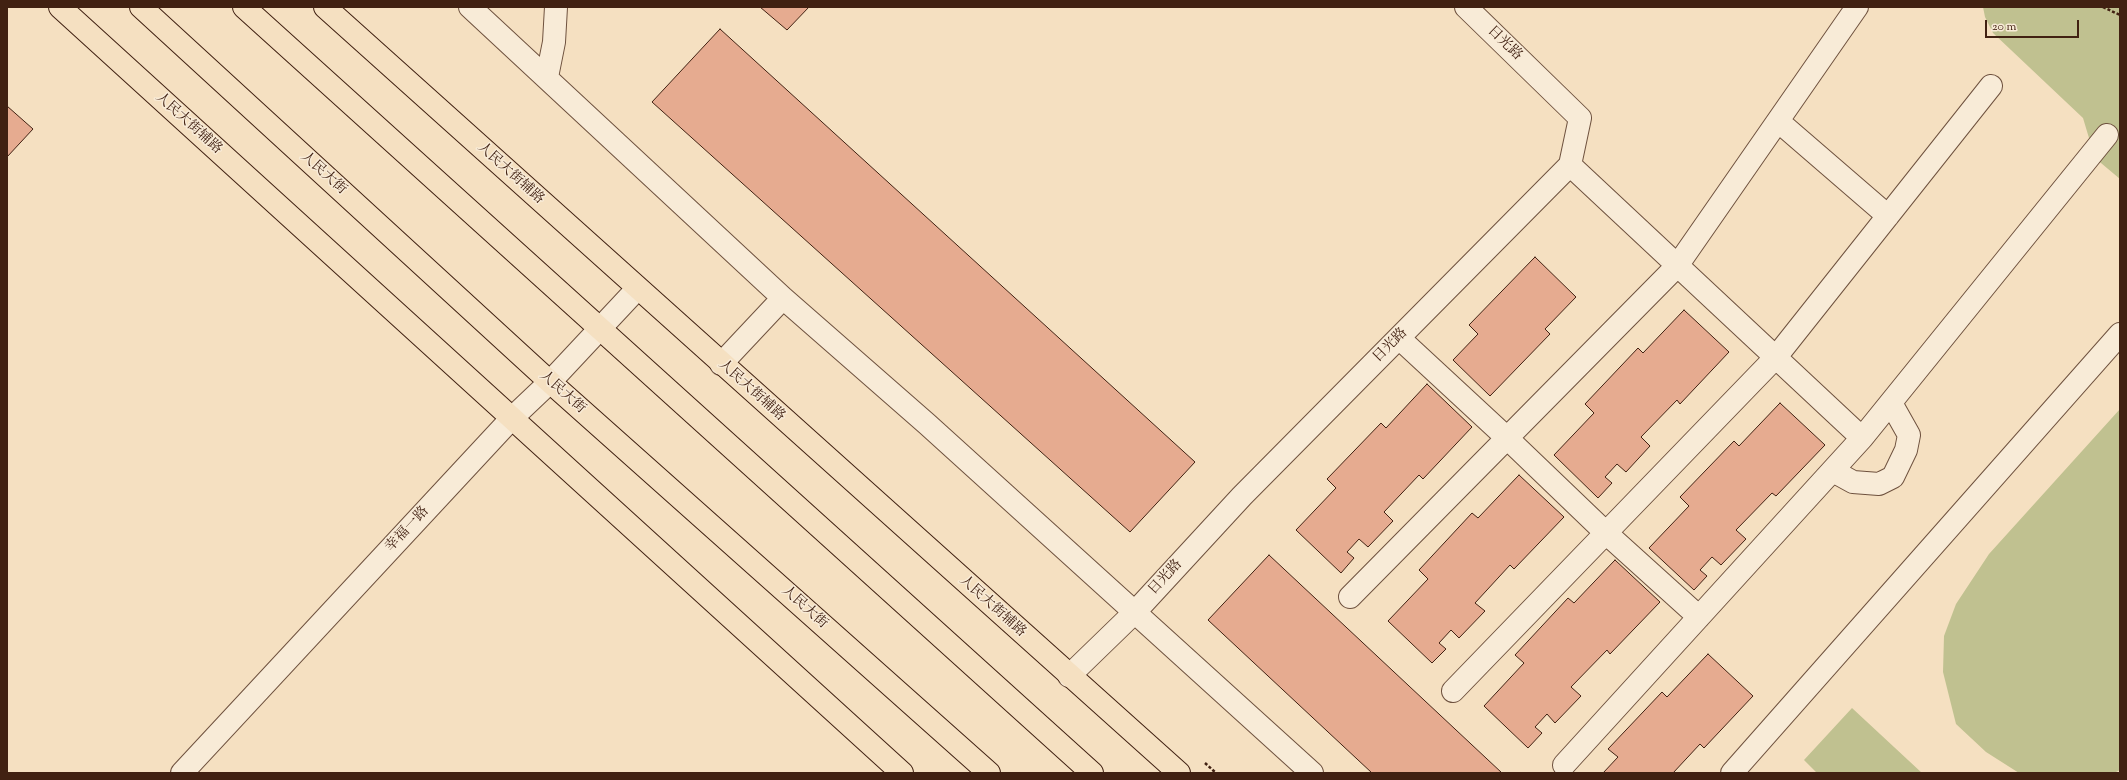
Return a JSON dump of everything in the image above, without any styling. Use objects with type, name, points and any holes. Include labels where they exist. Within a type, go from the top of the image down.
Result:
[{"type":"main road","name":"人民大街辅路","points":[[60,7],[511,419],[902,773]]},
{"type":"main road","name":"人民大街","points":[[141,7],[550,382],[988,773]]},
{"type":"main road","points":[[244,7],[1092,773]]},
{"type":"main road","name":"人民大街辅路","points":[[324,7],[720,364],[1178,773]]},
{"type":"street","points":[[470,7],[783,298],[927,424],[1312,773]]},
{"type":"street","points":[[547,78],[554,42],[556,7]]},
{"type":"street","name":"日光路","points":[[1069,676],[1135,612],[1242,496],[1570,165],[1580,118],[1466,7]]},
{"type":"street","points":[[1350,597],[1677,266],[1857,7]]},
{"type":"street","points":[[1453,691],[1776,357],[1991,86]]},
{"type":"street","points":[[1778,121],[1888,216]]},
{"type":"street","points":[[1564,765],[1862,438],[2107,135]]},
{"type":"street","points":[[1570,165],[1862,438]]},
{"type":"street","name":"幸福一路","points":[[182,773],[511,419],[550,382],[637,289]]},
{"type":"street","points":[[720,364],[783,298]]},
{"type":"street","points":[[1732,773],[2120,334]]},
{"type":"street","points":[[1399,338],[1507,438],[1606,533],[1699,617]]},
{"type":"street","points":[[1832,471],[1853,482],[1879,484],[1893,477],[1906,450],[1909,435],[1891,403]]},
{"type":"path","points":[[2103,7],[2120,15]]},
{"type":"green space","points":[[1983,7],[2120,7],[2120,179],[2095,158],[2083,118],[1993,33],[1985,17]]},
{"type":"green space","points":[[2120,409],[2120,770],[2114,773],[2019,773],[1986,752],[1956,724],[1943,672],[1944,636],[1956,604],[1989,554]]},
{"type":"green space","points":[[1852,708],[1922,773],[1817,773],[1804,760]]},
{"type":"building","points":[[760,7],[809,7],[787,30]]},
{"type":"building","points":[[720,29],[1195,462],[1130,532],[652,102]]},
{"type":"building","points":[[7,106],[33,129],[7,157]]},
{"type":"building","points":[[1535,257],[1576,297],[1545,329],[1550,334],[1490,396],[1453,360],[1478,334],[1469,325]]},
{"type":"building","points":[[1684,310],[1729,352],[1680,404],[1677,400],[1641,437],[1650,446],[1626,472],[1617,464],[1605,477],[1612,483],[1598,498],[1554,455],[1594,413],[1585,404],[1638,348],[1643,353]]},
{"type":"building","points":[[1427,384],[1472,427],[1423,479],[1419,475],[1384,512],[1393,521],[1368,547],[1359,539],[1347,552],[1354,558],[1341,573],[1296,530],[1336,488],[1327,479],[1381,423],[1386,428]]},
{"type":"building","points":[[1780,403],[1825,445],[1776,496],[1772,493],[1736,530],[1746,539],[1721,565],[1712,557],[1700,570],[1707,576],[1694,590],[1649,548],[1689,506],[1680,497],[1734,441],[1739,446]]},
{"type":"building","points":[[1519,475],[1564,517],[1514,569],[1510,565],[1475,603],[1485,611],[1459,638],[1451,630],[1439,643],[1446,649],[1432,663],[1388,621],[1428,579],[1419,570],[1472,513],[1478,518]]},
{"type":"building","points":[[1269,555],[1502,773],[1372,773],[1208,620]]},
{"type":"building","points":[[1615,560],[1660,602],[1610,654],[1607,650],[1571,687],[1581,696],[1555,723],[1547,714],[1535,727],[1542,733],[1528,748],[1484,706],[1524,663],[1515,655],[1568,598],[1574,603]]},
{"type":"building","points":[[1708,654],[1753,696],[1704,748],[1700,744],[1673,773],[1603,773],[1618,757],[1608,749],[1662,692],[1667,697]]}]
